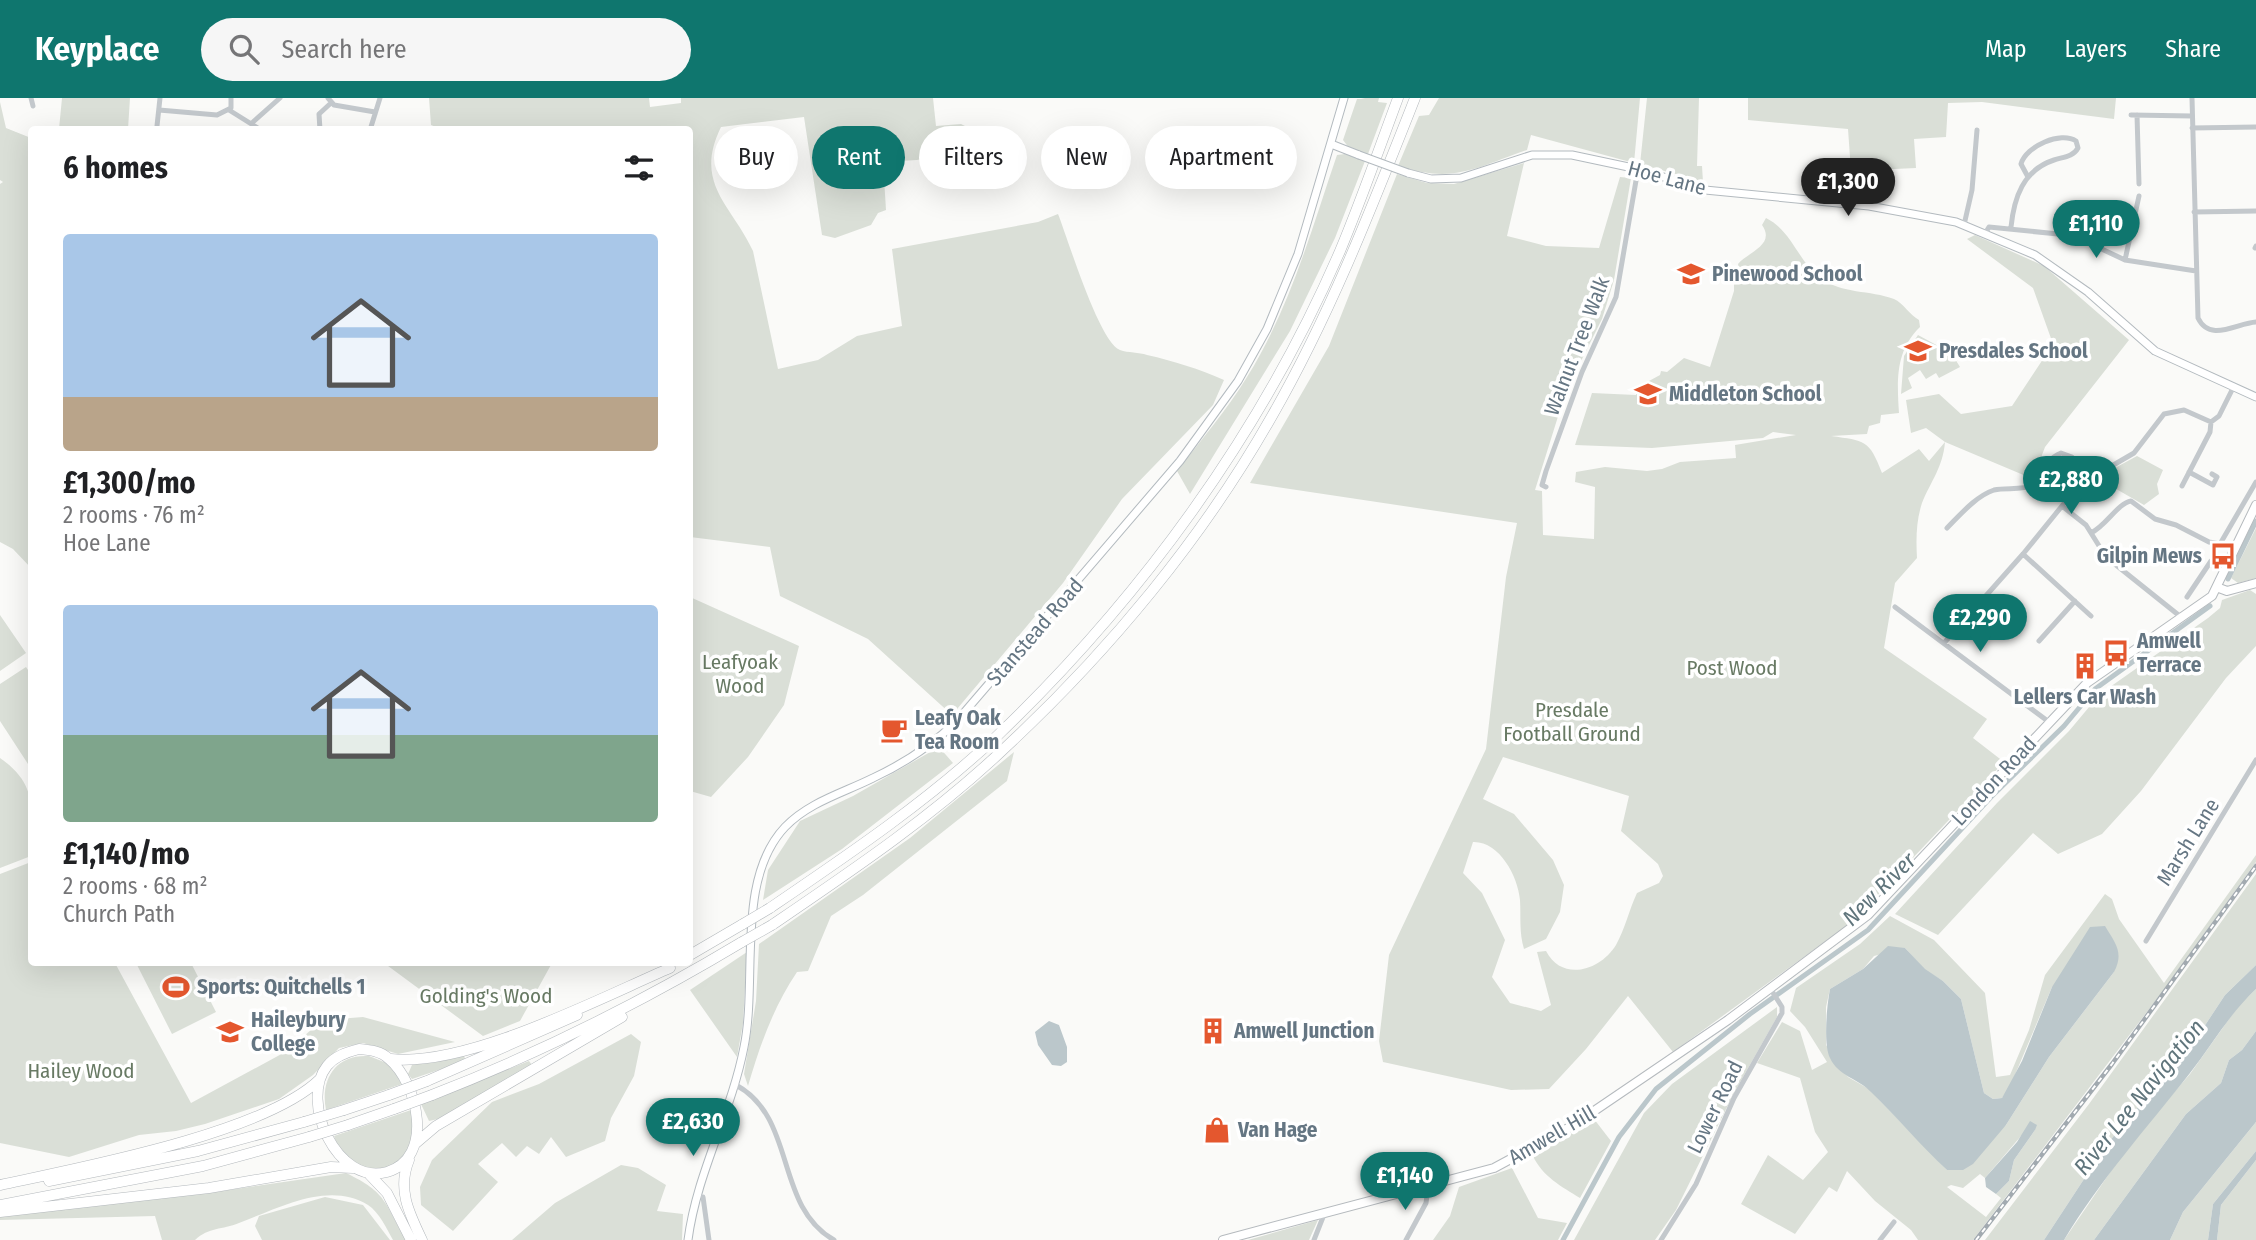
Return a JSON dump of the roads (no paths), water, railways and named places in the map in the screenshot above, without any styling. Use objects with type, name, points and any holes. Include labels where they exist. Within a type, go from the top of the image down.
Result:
[{"type":"highway","points":[[693,953],[770,908],[898,818],[995,737],[1077,654],[1156,562],[1257,410],[1311,311],[1340,251],[1398,98]]},
{"type":"highway","points":[[0,1212],[209,1188],[331,1167],[353,1168],[369,1173],[395,1169],[436,1126],[621,1018],[675,982],[772,925],[908,828],[1006,747],[1089,664],[1167,571],[1272,417],[1319,328],[1354,254],[1415,98]]},
{"type":"highway","points":[[0,1187],[98,1164],[204,1134],[288,1102],[306,1093],[320,1079],[326,1066],[348,1052],[371,1050],[391,1059],[427,1059],[478,1046],[536,1026],[672,966]]},
{"type":"highway","points":[[0,1187],[161,1159],[344,1110],[427,1081],[535,1035],[672,966]]},
{"type":"highway","points":[[0,1205],[203,1166],[394,1110],[536,1053],[675,982]]},
{"type":"highway","points":[[391,1059],[404,1079],[415,1109],[414,1148],[404,1177],[404,1197],[422,1240]]},
{"type":"highway","points":[[320,1079],[319,1109],[329,1140],[336,1153],[353,1168]]},
{"type":"highway","points":[[369,1173],[387,1193],[411,1240]]},
{"type":"main road","name":"Stanstead Road","points":[[688,1240],[698,1187],[736,1085],[750,1009],[755,897],[760,869],[769,850],[787,826],[806,810],[891,769],[945,733],[1009,663],[1180,461],[1224,403],[1267,328],[1298,254],[1343,98]]},
{"type":"main road","name":"Hoe Lane","points":[[1331,144],[1431,179],[1461,178],[1520,159],[1549,153],[1572,155],[1638,169],[1705,190],[1869,206],[1964,225],[2017,245],[2057,268],[2155,351],[2256,397]]},
{"type":"main road","points":[[2256,505],[2224,567],[2219,587],[2227,591],[2256,583]]},
{"type":"main road","name":"London Road","points":[[1772,991],[1874,909],[2087,683],[2212,596],[2219,587]]},
{"type":"main road","name":"Amwell Hill","points":[[1223,1240],[1428,1188],[1494,1168],[1546,1142],[1772,991]]},
{"type":"street","points":[[31,98],[33,106]]},
{"type":"street","points":[[157,126],[160,98]]},
{"type":"street","points":[[229,110],[231,98]]},
{"type":"street","points":[[253,122],[280,98]]},
{"type":"street","points":[[371,126],[380,98]]},
{"type":"street","points":[[2192,98],[2197,314],[2203,326],[2217,331],[2256,322]]},
{"type":"street","points":[[320,126],[319,114],[329,100],[376,112]]},
{"type":"street","points":[[159,110],[217,115],[229,110],[257,126]]},
{"type":"street","points":[[2139,184],[2134,115],[2192,116]]},
{"type":"street","points":[[2192,128],[2256,127]]},
{"type":"street","points":[[1964,225],[1970,201],[1977,130]]},
{"type":"street","points":[[2011,227],[2016,197],[2028,177],[2045,164],[2074,154],[2078,148],[2076,141],[2060,138],[2029,152],[2021,164],[2028,177]]},
{"type":"street","name":"Walnut Tree Walk","points":[[1546,487],[1542,485],[1546,471],[1583,372],[1616,298],[1638,169]]},
{"type":"street","points":[[2125,260],[2139,196]]},
{"type":"street","points":[[2194,212],[2256,211]]},
{"type":"street","points":[[1986,232],[1989,227],[2011,227],[2080,240],[2125,260],[2196,271]]},
{"type":"street","points":[[2182,486],[2210,432],[2211,422],[2219,416],[2234,386]]},
{"type":"street","points":[[1944,643],[2024,554],[2085,480],[2134,453],[2168,412],[2185,410],[2211,422]]},
{"type":"street","points":[[1947,528],[1986,494],[1995,490],[2031,486],[2039,478],[2046,462],[2061,453],[2072,457],[2085,480]]},
{"type":"street","points":[[2189,472],[2213,485],[2217,477],[2212,474]]},
{"type":"street","points":[[2091,533],[2106,524],[2123,503],[2132,501],[2155,519],[2220,544],[2256,482]]},
{"type":"street","points":[[2062,506],[2082,521],[2106,557],[2181,617]]},
{"type":"street","points":[[2024,554],[2091,616]]},
{"type":"street","points":[[2187,597],[2211,561],[2224,567]]},
{"type":"street","points":[[2039,641],[2075,601]]},
{"type":"street","points":[[1895,607],[2049,722]]},
{"type":"street","name":"Marsh Lane","points":[[2146,940],[2256,760]]},
{"type":"street","name":"Lower Road","points":[[1661,1240],[1696,1184],[1734,1098],[1782,1013],[1779,1000],[1772,991]]},
{"type":"street","points":[[736,1085],[751,1095],[768,1114],[803,1209],[816,1227],[834,1240]]},
{"type":"street","points":[[1406,1240],[1426,1203],[1428,1188]]},
{"type":"street","points":[[703,1197],[709,1240]]},
{"type":"street","points":[[1314,1240],[1325,1212]]},
{"type":"street","points":[[1880,1240],[1894,1222]]},
{"type":"waterway","name":"New River","points":[[2228,579],[2256,521]]},
{"type":"waterway","name":"New River","points":[[1563,1240],[1619,1137],[1656,1089],[1750,1014],[1868,930],[1991,797],[2064,726],[2095,689],[2210,606]]},
{"type":"railway","points":[[1976,1240],[2112,1064],[2256,866]]},
{"type":"place","name":"Pinewood School","points":[[1691,274]]},
{"type":"place","name":"Presdales School","points":[[1918,351]]},
{"type":"place","name":"Middleton School","points":[[1648,394]]},
{"type":"place","name":"Gilpin Mews","points":[[2223,556]]},
{"type":"place","name":"Amwell Terrace","points":[[2116,653]]},
{"type":"place","name":"Lellers Car Wash","points":[[2085,666]]},
{"type":"place","name":"Leafy Oak Tea Room","points":[[894,730]]},
{"type":"place","name":"Sports: Quitchells 1","points":[[176,987]]},
{"type":"place","name":"Amwell Junction","points":[[1213,1031]]},
{"type":"place","name":"Haileybury College","points":[[230,1032]]},
{"type":"place","name":"Van Hage","points":[[1217,1130]]},
{"type":"park label","name":"Post Wood","points":[[1732,668]]},
{"type":"park label","name":"Leafyoak Wood","points":[[740,674]]},
{"type":"park label","name":"Presdale Football Ground","points":[[1572,722]]},
{"type":"park label","name":"Golding's Wood","points":[[486,996]]},
{"type":"park label","name":"Hailey Wood","points":[[81,1071]]},
{"type":"water label","name":"River Lee Navigation","points":[[2139,1097]]}]
